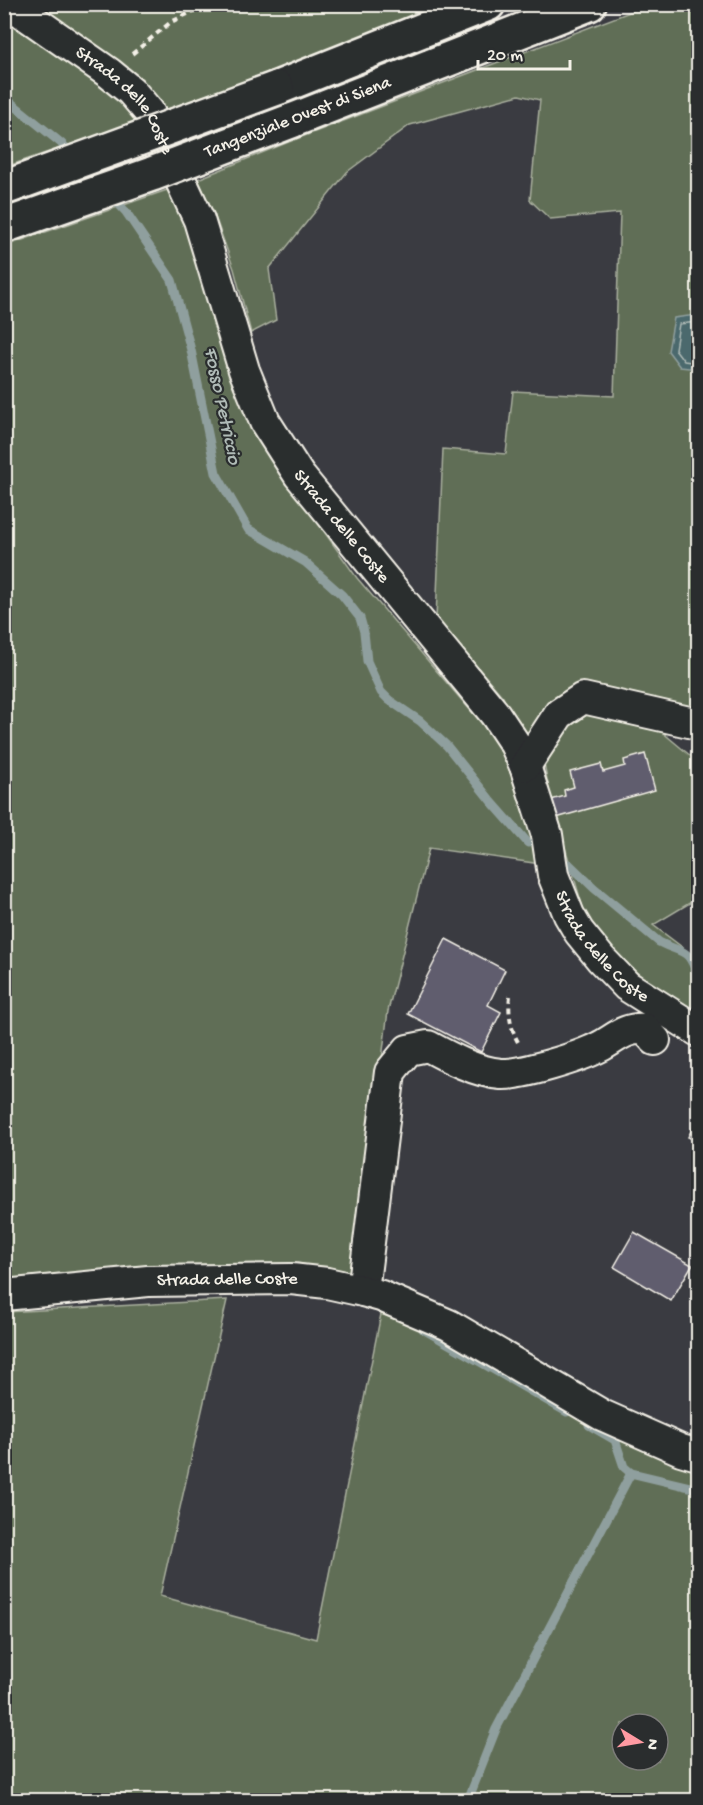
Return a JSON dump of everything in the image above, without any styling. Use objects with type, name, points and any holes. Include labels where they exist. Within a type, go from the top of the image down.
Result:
[{"type":"highway","name":"Tangenziale Ovest di Siena","points":[[4,188],[277,88],[488,4]]},
{"type":"highway","name":"Tangenziale Ovest di Siena","points":[[4,226],[152,174],[589,4]]},
{"type":"street","name":"Strada delle Coste","points":[[10,4],[109,73],[132,92],[149,112],[199,219],[244,370],[265,422],[299,475],[495,714],[516,744],[547,835],[553,874],[569,915],[579,932],[627,986],[699,1031]]},
{"type":"street","points":[[525,766],[559,714],[583,698],[699,724]]},
{"type":"street","points":[[363,1291],[390,1072],[408,1050],[428,1046],[459,1063],[502,1074],[550,1065],[598,1047],[633,1028],[645,1029],[656,1040]]},
{"type":"street","name":"Strada delle Coste","points":[[4,1295],[148,1281],[291,1279],[327,1283],[363,1291],[381,1296],[449,1325],[602,1415],[681,1450],[699,1455]]},
{"type":"path","points":[[109,73],[171,22],[208,4]]},
{"type":"path","points":[[510,996],[508,1009],[514,1034],[525,1056],[528,1070]]},
{"type":"green space","points":[[34,5],[442,5],[160,112]]},
{"type":"green space","points":[[648,5],[698,5],[698,717],[585,688],[526,750],[503,697],[436,619],[443,449],[506,454],[513,391],[614,396],[620,213],[550,219],[530,200],[540,100],[519,95],[410,125],[347,172],[269,269],[276,320],[251,333],[234,269],[214,214],[198,179],[291,141]]},
{"type":"green space","points":[[4,18],[93,78],[139,121],[5,167]]},
{"type":"green space","points":[[170,189],[199,257],[252,430],[357,578],[504,752],[516,776],[541,864],[429,848],[388,1011],[355,1274],[297,1263],[5,1279],[5,246]]},
{"type":"green space","points":[[586,706],[650,722],[698,762],[698,898],[653,925],[698,959],[698,1014],[656,988],[629,966],[598,936],[583,908],[551,800],[542,754]]},
{"type":"green space","points":[[227,1300],[160,1596],[316,1639],[381,1314],[444,1336],[698,1468],[698,1800],[5,1800],[5,1312]]},
{"type":"water","points":[[696,315],[698,369],[680,367],[668,351],[674,318]]},
{"type":"building","points":[[645,754],[655,790],[556,818],[551,800],[565,796],[564,790],[574,787],[570,772],[601,764],[603,772],[625,766],[624,760]]},
{"type":"building","points":[[446,939],[505,970],[488,1005],[501,1012],[481,1052],[408,1014]]},
{"type":"building","points":[[698,1118],[698,1142],[688,1137]]},
{"type":"building","points":[[634,1232],[692,1265],[671,1301],[614,1267]]},
{"type":"waterway","name":"Fosso Petriccio","points":[[4,97],[73,155]]},
{"type":"waterway","name":"Fosso Petriccio","points":[[111,196],[126,212],[172,280],[191,350],[216,473],[248,529],[305,562],[342,595],[360,618],[367,661],[381,692],[420,721],[447,746],[528,843]]},
{"type":"waterway","name":"Fosso Petriccio","points":[[569,864],[659,942],[688,956],[698,977]]},
{"type":"waterway","points":[[423,1329],[567,1412]]},
{"type":"waterway","points":[[589,1425],[615,1440],[624,1467],[631,1473]]},
{"type":"waterway","points":[[468,1800],[496,1729],[631,1473],[698,1489]]}]
